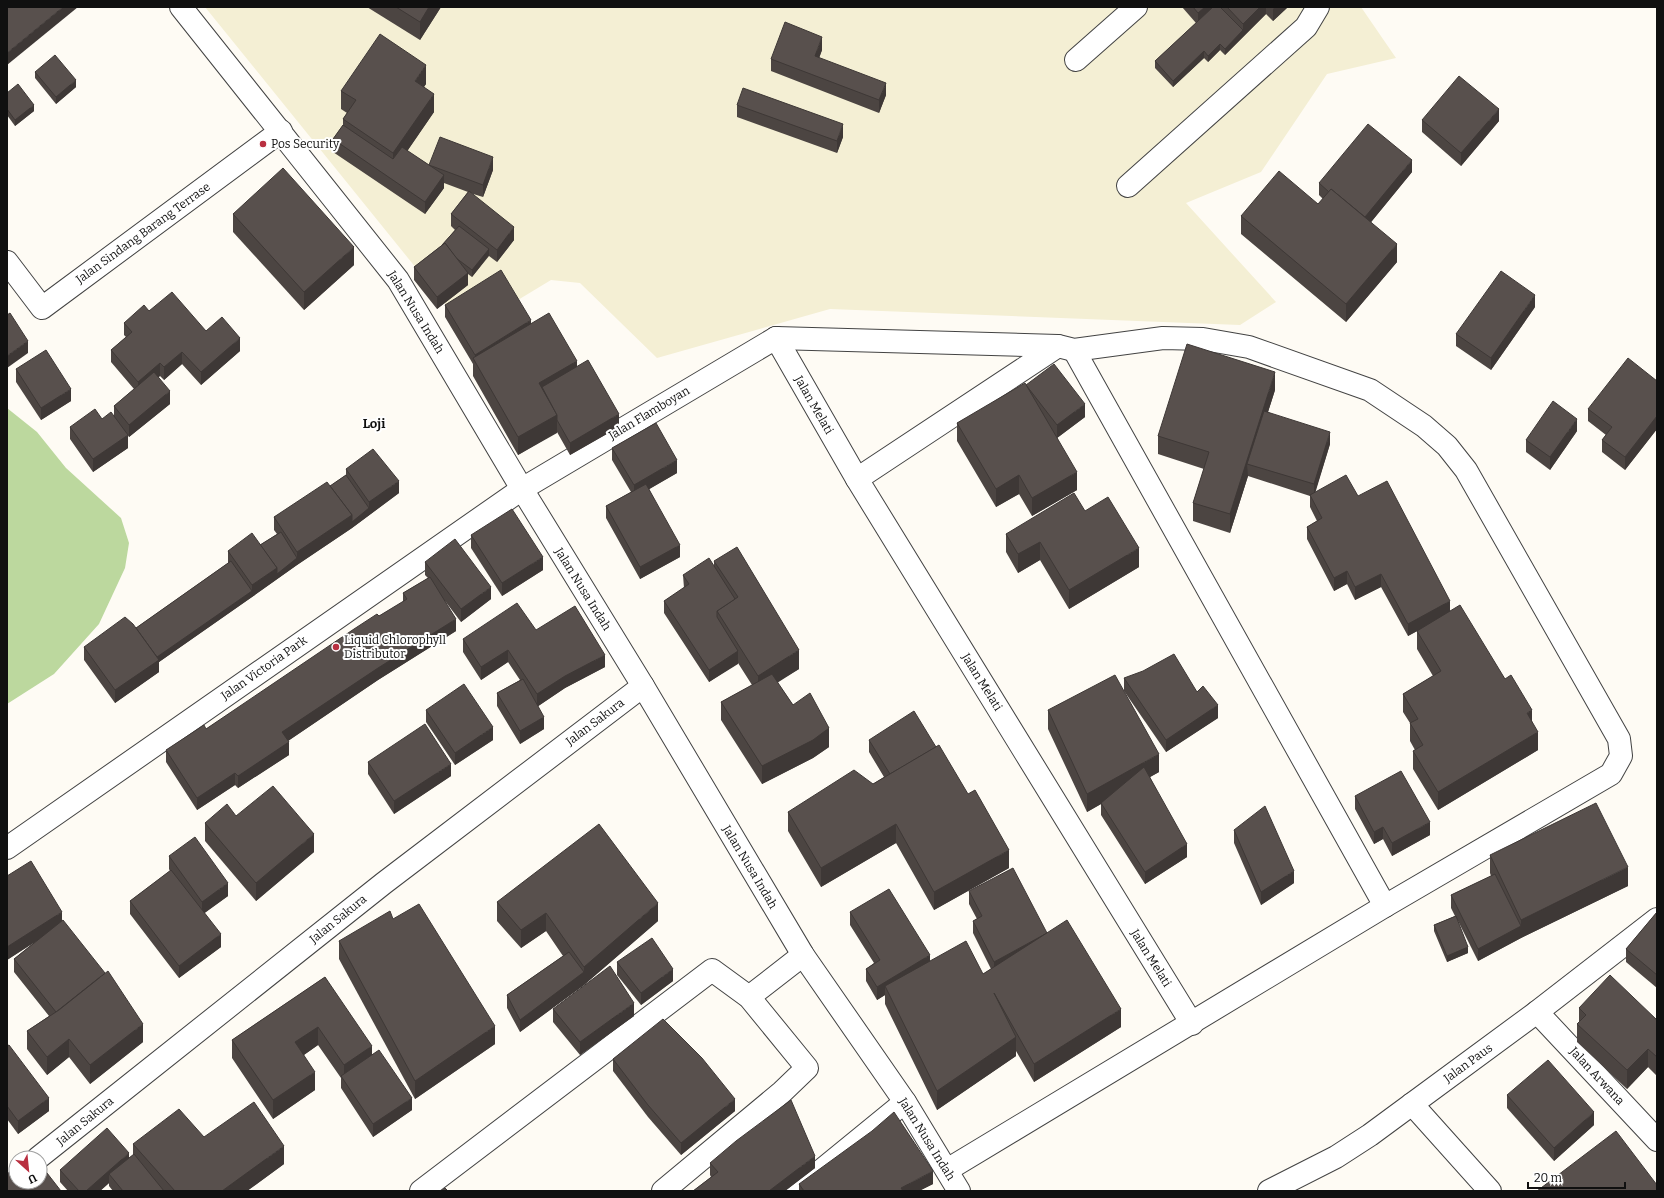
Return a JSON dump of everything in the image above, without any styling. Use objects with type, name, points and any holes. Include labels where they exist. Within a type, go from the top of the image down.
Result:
[{"type":"street","name":"Jalan Nusa Indah","points":[[181,7],[398,280],[522,489],[643,686],[803,955],[905,1102],[959,1191]]},
{"type":"street","points":[[1076,60],[1136,7]]},
{"type":"street","points":[[1128,186],[1306,27],[1318,7]]},
{"type":"street","name":"Jalan Sindang Barang Terrase","points":[[9,270],[42,308],[281,131]]},
{"type":"street","points":[[776,338],[1066,348],[1163,338],[1204,339],[1249,347],[1370,390],[1424,426],[1447,446],[1466,470],[1619,739],[1621,756],[1611,774],[1385,906],[1192,1024],[947,1170]]},
{"type":"street","name":"Jalan Flamboyan","points":[[522,489],[776,338]]},
{"type":"street","name":"Jalan Melati","points":[[776,338],[857,479],[1192,1024]]},
{"type":"street","points":[[857,479],[1066,348]]},
{"type":"street","points":[[1066,348],[1385,906]]},
{"type":"street","name":"Jalan Victoria Park","points":[[7,848],[522,489]]},
{"type":"street","name":"Jalan Sakura","points":[[48,1150],[384,883],[643,686]]},
{"type":"street","name":"Jalan Paus","points":[[1268,1191],[1350,1148],[1537,1012],[1657,919]]},
{"type":"street","points":[[749,997],[803,955]]},
{"type":"street","points":[[421,1191],[712,970],[749,997],[807,1068],[782,1092],[662,1191]]},
{"type":"street","name":"Jalan Arwana","points":[[1537,1012],[1657,1140]]},
{"type":"street","points":[[796,1191],[905,1102]]},
{"type":"street","points":[[1412,1104],[1490,1191]]},
{"type":"shaded area","points":[[205,7],[1361,7],[1396,58],[1327,74],[1261,172],[1186,203],[1276,302],[1240,325],[830,309],[657,358],[580,283],[551,280],[467,331]]},
{"type":"green space","points":[[7,408],[37,432],[66,468],[121,518],[129,543],[125,568],[99,624],[54,674],[7,704]]},
{"type":"building","points":[[7,7],[63,7],[7,53]]},
{"type":"building","points":[[396,7],[429,7],[420,22]]},
{"type":"building","points":[[1193,7],[1205,7],[1198,13]]},
{"type":"building","points":[[1213,7],[1220,7],[1243,30],[1225,49],[1220,44],[1208,56],[1204,51],[1173,81],[1155,61]]},
{"type":"building","points":[[1227,7],[1260,7],[1243,24]]},
{"type":"building","points":[[785,22],[822,37],[815,56],[886,83],[879,100],[771,59]]},
{"type":"building","points":[[380,34],[426,65],[415,81],[434,94],[393,153],[343,119],[356,100],[341,91]]},
{"type":"building","points":[[55,55],[76,80],[56,97],[35,72]]},
{"type":"building","points":[[1459,76],[1499,109],[1461,153],[1422,120]]},
{"type":"building","points":[[18,84],[34,105],[15,120],[7,109],[7,93]]},
{"type":"building","points":[[743,88],[843,124],[837,141],[737,105]]},
{"type":"building","points":[[1368,124],[1412,160],[1365,217],[1331,189],[1329,192],[1319,183]]},
{"type":"building","points":[[343,125],[393,159],[402,147],[444,175],[425,202],[333,139]]},
{"type":"building","points":[[440,137],[493,157],[483,185],[429,165]]},
{"type":"building","points":[[283,168],[354,247],[304,292],[233,214]]},
{"type":"building","points":[[1279,171],[1318,204],[1331,189],[1397,244],[1346,304],[1241,216]]},
{"type":"building","points":[[469,191],[514,227],[497,250],[451,214]]},
{"type":"building","points":[[459,226],[489,249],[472,270],[456,258],[445,243],[442,245]]},
{"type":"building","points":[[445,243],[468,273],[437,297],[414,267]]},
{"type":"building","points":[[501,270],[531,320],[475,355],[445,305]]},
{"type":"building","points":[[1501,271],[1535,295],[1491,358],[1456,334]]},
{"type":"building","points":[[172,292],[206,331],[222,317],[240,338],[201,372],[182,352],[164,367],[160,363],[138,382],[111,350],[132,332],[124,323],[144,305],[149,311]]},
{"type":"building","points":[[10,313],[28,341],[7,356],[7,315]]},
{"type":"building","points":[[549,313],[577,361],[539,383],[557,415],[518,437],[473,358]]},
{"type":"building","points":[[1187,344],[1275,372],[1230,514],[1193,503],[1209,452],[1158,436]]},
{"type":"building","points":[[46,350],[71,389],[41,408],[16,369]]},
{"type":"building","points":[[1628,358],[1657,381],[1657,416],[1625,457],[1602,440],[1612,427],[1588,409]]},
{"type":"building","points":[[588,360],[619,414],[570,443],[557,420],[557,415],[542,387]]},
{"type":"building","points":[[1054,364],[1085,404],[1057,425],[1026,385]]},
{"type":"building","points":[[154,372],[170,391],[129,425],[114,406]]},
{"type":"building","points":[[1025,383],[1077,472],[1032,498],[1019,475],[996,489],[957,423]]},
{"type":"building","points":[[1553,401],[1577,419],[1550,457],[1526,440]]},
{"type":"building","points":[[95,409],[102,419],[111,412],[128,435],[93,459],[70,427]]},
{"type":"building","points":[[1264,411],[1330,432],[1314,484],[1247,464]]},
{"type":"building","points":[[656,423],[677,460],[634,485],[612,448]]},
{"type":"building","points":[[373,449],[399,481],[369,502],[346,469]]},
{"type":"building","points":[[346,475],[369,508],[352,522],[352,515],[330,486]]},
{"type":"building","points":[[1346,475],[1358,496],[1387,481],[1450,601],[1408,624],[1381,574],[1355,587],[1347,571],[1334,578],[1307,527],[1322,518],[1310,495]]},
{"type":"building","points":[[327,482],[352,515],[297,552],[274,517]]},
{"type":"building","points":[[646,484],[680,545],[640,567],[606,506]]},
{"type":"building","points":[[1074,493],[1085,511],[1108,497],[1139,548],[1069,590],[1040,542],[1018,554],[1006,534]]},
{"type":"building","points":[[512,509],[543,557],[502,583],[471,535]]},
{"type":"building","points":[[281,532],[297,558],[277,574],[277,568],[260,545]]},
{"type":"building","points":[[252,533],[277,568],[252,585],[228,551]]},
{"type":"building","points":[[455,539],[491,587],[461,609],[425,562]]},
{"type":"building","points":[[737,547],[799,650],[758,676],[717,611],[738,597],[714,561]]},
{"type":"building","points":[[709,558],[735,599],[717,611],[717,617],[738,651],[709,670],[664,601],[689,584],[683,575]]},
{"type":"building","points":[[231,561],[252,591],[157,657],[136,628]]},
{"type":"building","points":[[430,577],[456,619],[378,668],[282,732],[289,742],[238,776],[235,773],[197,798],[166,750],[204,725],[206,729],[377,614],[379,616],[407,599],[403,593]]},
{"type":"building","points":[[517,603],[536,630],[575,606],[605,655],[565,676],[537,694],[508,650],[481,667],[463,639]]},
{"type":"building","points":[[1460,605],[1505,679],[1511,675],[1532,710],[1527,713],[1538,732],[1438,792],[1413,751],[1423,745],[1410,723],[1418,719],[1403,694],[1441,671],[1417,631]]},
{"type":"building","points":[[125,617],[133,624],[159,660],[115,690],[84,647]]},
{"type":"building","points":[[1174,654],[1197,692],[1203,686],[1218,705],[1166,740],[1124,678],[1143,671]]},
{"type":"building","points":[[772,674],[793,705],[810,693],[829,728],[813,740],[762,766],[721,702]]},
{"type":"building","points":[[1115,675],[1159,754],[1087,794],[1048,710]]},
{"type":"building","points":[[523,679],[544,717],[520,731],[497,693]]},
{"type":"building","points":[[464,684],[493,727],[455,753],[426,710]]},
{"type":"building","points":[[914,711],[936,747],[890,774],[869,740]]},
{"type":"building","points":[[425,724],[451,764],[394,801],[368,762]]},
{"type":"building","points":[[939,745],[968,794],[975,790],[1009,850],[934,892],[896,824],[821,868],[788,812],[854,770],[873,784]]},
{"type":"building","points":[[1144,767],[1187,844],[1145,872],[1101,803]]},
{"type":"building","points":[[1401,771],[1430,822],[1392,843],[1383,827],[1374,832],[1355,796]]},
{"type":"building","points":[[273,786],[314,834],[256,883],[205,823],[227,804],[236,816]]},
{"type":"building","points":[[1596,803],[1628,867],[1521,920],[1490,855]]},
{"type":"building","points":[[1265,806],[1294,871],[1261,892],[1234,830]]},
{"type":"building","points":[[599,824],[658,903],[584,967],[546,913],[521,930],[497,902]]},
{"type":"building","points":[[195,837],[228,883],[202,902],[169,856]]},
{"type":"building","points":[[31,861],[62,912],[7,947],[7,876]]},
{"type":"building","points":[[1013,868],[1047,933],[994,962],[973,921],[982,916],[969,891]]},
{"type":"building","points":[[171,870],[221,934],[179,966],[130,901]]},
{"type":"building","points":[[1495,874],[1521,926],[1478,949],[1451,895]]},
{"type":"building","points":[[889,889],[930,955],[877,987],[866,969],[880,960],[850,912]]},
{"type":"building","points":[[419,904],[495,1026],[415,1081],[339,941],[390,911],[393,919]]},
{"type":"building","points":[[1657,912],[1657,975],[1626,949]]},
{"type":"building","points":[[1456,916],[1468,947],[1447,956],[1434,925]]},
{"type":"building","points":[[63,920],[105,973],[56,1012],[14,959]]},
{"type":"building","points":[[1067,920],[1121,1009],[1034,1064],[994,993],[1016,1037],[937,1091],[885,986],[966,941],[983,974]]},
{"type":"building","points":[[652,938],[673,969],[641,993],[617,962]]},
{"type":"building","points":[[569,952],[584,972],[520,1020],[507,995]]},
{"type":"building","points":[[610,966],[634,1003],[580,1042],[553,1009]]},
{"type":"building","points":[[108,971],[143,1024],[90,1065],[69,1039],[47,1057],[27,1031],[59,1010]]},
{"type":"building","points":[[1610,975],[1657,1020],[1657,1057],[1648,1049],[1627,1070],[1577,1024],[1586,1015],[1579,1008]]},
{"type":"building","points":[[325,977],[372,1046],[344,1065],[318,1027],[295,1042],[315,1072],[273,1100],[232,1040]]},
{"type":"building","points":[[663,1019],[702,1058],[735,1099],[681,1143],[648,1105],[613,1059]]},
{"type":"building","points":[[9,1045],[49,1098],[18,1121],[7,1106],[7,1046]]},
{"type":"building","points":[[379,1050],[412,1098],[373,1124],[341,1076]]},
{"type":"building","points":[[1548,1060],[1594,1112],[1554,1148],[1507,1095]]},
{"type":"building","points":[[791,1100],[815,1156],[769,1191],[693,1191],[718,1172],[710,1163],[736,1141]]},
{"type":"building","points":[[254,1102],[284,1146],[222,1191],[175,1191],[133,1144],[179,1109],[204,1137]]},
{"type":"building","points":[[894,1112],[933,1171],[901,1188],[903,1191],[804,1191],[799,1184],[872,1131]]},
{"type":"building","points":[[107,1128],[129,1153],[86,1191],[79,1191],[60,1170]]},
{"type":"building","points":[[1616,1131],[1657,1185],[1657,1191],[1537,1191]]},
{"type":"building","points":[[134,1154],[164,1191],[123,1191],[109,1174]]},
{"type":"building","points":[[8,1173],[8,1190],[48,1190],[48,1174],[61,1191],[7,1191]]},
{"type":"building","points":[[445,1188],[448,1191],[441,1191]]},
{"type":"place","name":"Pos Security","points":[[263,144]]},
{"type":"place","name":"Liquid Chlorophyll Distributor","points":[[336,647]]},
{"type":"district","name":"Loji","points":[[374,423]]}]
